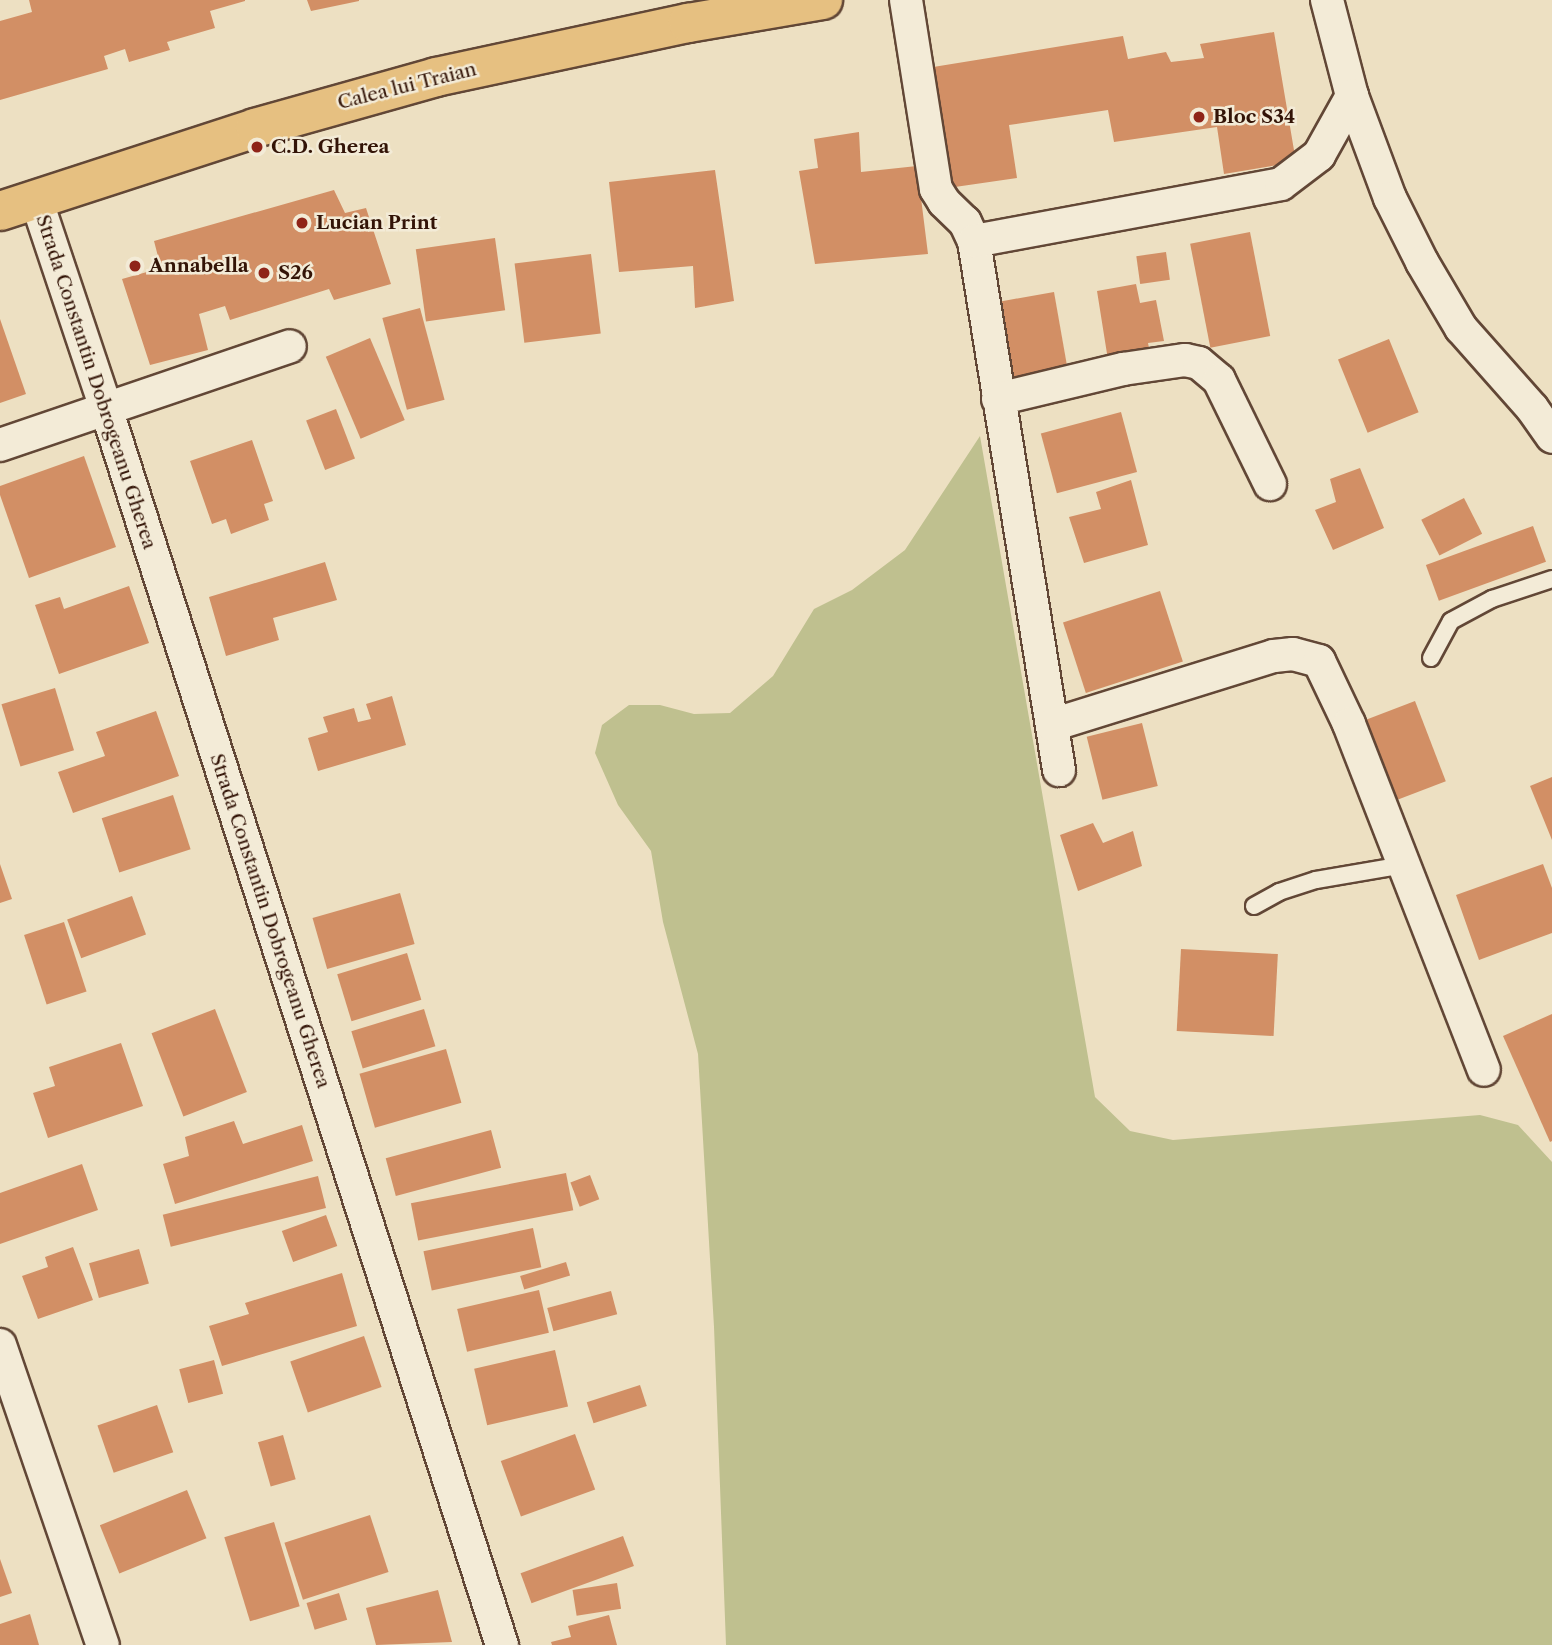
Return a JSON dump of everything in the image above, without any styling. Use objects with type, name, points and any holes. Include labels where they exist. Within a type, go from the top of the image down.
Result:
[{"type":"main road","name":"Calea lui Traian","points":[[0,211],[255,128],[436,77],[736,7],[823,0]]},
{"type":"street","points":[[906,0],[936,189],[944,202],[965,222],[974,241],[1059,770]]},
{"type":"street","points":[[1327,0],[1352,96],[1390,198],[1422,261],[1461,328],[1532,408],[1552,437]]},
{"type":"street","points":[[974,241],[1282,184],[1319,155],[1352,96]]},
{"type":"street","name":"Strada Constantin Dobrogeanu Gherea","points":[[36,199],[106,408],[502,1645]]},
{"type":"street","points":[[0,445],[290,346]]},
{"type":"street","points":[[998,399],[1123,369],[1185,360],[1199,363],[1219,380],[1270,484]]},
{"type":"street","points":[[1052,725],[1274,656],[1293,653],[1319,661],[1349,724],[1484,1070]]},
{"type":"street","points":[[0,1345],[103,1645]]},
{"type":"lane","points":[[1431,658],[1451,621],[1492,599],[1552,579]]},
{"type":"lane","points":[[1254,906],[1279,892],[1316,880],[1404,865]]},
{"type":"green space","points":[[980,436],[1095,1097],[1130,1131],[1173,1140],[1480,1115],[1518,1125],[1552,1162],[1552,1645],[726,1645],[714,1327],[698,1054],[663,922],[651,851],[618,805],[595,753],[602,725],[629,705],[660,705],[694,714],[730,713],[773,676],[814,609],[852,590],[905,550]]},
{"type":"building","points":[[29,0],[245,1],[210,11],[215,28],[167,42],[170,50],[129,62],[125,49],[104,56],[108,69],[0,100],[0,21],[32,12]]},
{"type":"building","points":[[307,0],[359,0],[359,1],[311,11]]},
{"type":"building","name":"Bloc S34","points":[[1274,32],[1296,162],[1224,174],[1217,127],[1114,142],[1108,110],[1009,125],[1017,178],[948,188],[927,68],[1123,36],[1128,59],[1166,52],[1171,62],[1204,58],[1200,44]]},
{"type":"building","points":[[859,132],[861,172],[917,166],[928,254],[815,264],[799,171],[818,168],[814,139]]},
{"type":"building","points":[[715,170],[734,301],[695,308],[693,266],[619,272],[609,182]]},
{"type":"building","name":"S26","points":[[334,190],[345,213],[366,208],[391,284],[334,300],[329,289],[230,320],[225,306],[199,314],[208,350],[150,365],[122,279],[161,268],[154,241]]},
{"type":"building","points":[[1250,232],[1270,336],[1210,348],[1190,244]]},
{"type":"building","points":[[495,238],[505,310],[426,321],[416,249]]},
{"type":"building","points":[[1166,252],[1170,280],[1140,284],[1136,256]]},
{"type":"building","points":[[591,254],[601,333],[524,343],[515,263]]},
{"type":"building","points":[[1136,284],[1140,303],[1156,300],[1164,341],[1148,343],[1150,353],[1108,360],[1097,291]]},
{"type":"building","points":[[1054,292],[1068,369],[1011,379],[998,302]]},
{"type":"building","points":[[420,308],[445,400],[407,410],[382,318]]},
{"type":"building","points":[[0,319],[26,394],[0,403]]},
{"type":"building","points":[[370,338],[405,420],[361,439],[326,357]]},
{"type":"building","points":[[1389,339],[1419,412],[1368,433],[1338,360]]},
{"type":"building","points":[[336,409],[355,458],[325,470],[306,420]]},
{"type":"building","points":[[1121,412],[1137,472],[1057,493],[1041,433]]},
{"type":"building","points":[[252,440],[273,501],[264,504],[269,520],[231,534],[226,519],[212,524],[190,461]]},
{"type":"building","points":[[84,456],[116,547],[29,578],[0,495],[0,486]]},
{"type":"building","points":[[1360,468],[1384,528],[1333,550],[1315,510],[1336,502],[1330,479]]},
{"type":"building","points":[[1131,480],[1148,545],[1084,563],[1069,517],[1101,509],[1096,492]]},
{"type":"building","points":[[1464,498],[1482,534],[1439,555],[1421,520]]},
{"type":"building","points":[[1533,526],[1546,562],[1439,601],[1426,565]]},
{"type":"building","points":[[325,562],[337,600],[273,618],[279,640],[226,656],[209,597]]},
{"type":"building","points":[[129,586],[149,643],[59,674],[35,605],[60,597],[64,609]]},
{"type":"building","points":[[1160,591],[1183,661],[1086,693],[1063,623]]},
{"type":"building","points":[[55,688],[74,750],[20,767],[1,704]]},
{"type":"building","points":[[392,696],[406,745],[318,771],[308,738],[328,732],[323,717],[354,708],[358,722],[371,719],[366,704]]},
{"type":"building","points":[[1415,701],[1446,781],[1387,804],[1356,724]]},
{"type":"building","points":[[156,711],[179,776],[73,813],[58,772],[105,756],[96,732]]},
{"type":"building","points":[[1142,723],[1158,786],[1102,800],[1087,737]]},
{"type":"building","points":[[1552,777],[1552,840],[1530,786]]},
{"type":"building","points":[[173,795],[191,849],[119,872],[102,818]]},
{"type":"building","points":[[1093,823],[1103,843],[1133,831],[1142,866],[1078,891],[1060,835]]},
{"type":"building","points":[[0,864],[12,899],[0,903]]},
{"type":"building","points":[[1543,864],[1552,888],[1552,933],[1479,960],[1456,895]]},
{"type":"building","points":[[400,893],[415,944],[327,969],[313,918]]},
{"type":"building","points":[[132,896],[146,935],[81,958],[67,920]]},
{"type":"building","points":[[64,922],[87,991],[47,1004],[24,935]]},
{"type":"building","points":[[1181,949],[1278,954],[1274,1036],[1177,1031]]},
{"type":"building","points":[[407,953],[421,1000],[352,1021],[337,974]]},
{"type":"building","points":[[215,1009],[247,1092],[183,1116],[152,1033]]},
{"type":"building","points":[[424,1009],[435,1046],[363,1069],[351,1031]]},
{"type":"building","points":[[1552,1014],[1552,1141],[1550,1142],[1503,1036]]},
{"type":"building","points":[[121,1043],[143,1106],[48,1138],[33,1093],[55,1086],[49,1067]]},
{"type":"building","points":[[446,1049],[461,1103],[375,1128],[359,1074]]},
{"type":"building","points":[[234,1121],[243,1144],[302,1125],[313,1161],[175,1204],[163,1164],[189,1156],[185,1137]]},
{"type":"building","points":[[491,1130],[501,1168],[396,1196],[386,1158]]},
{"type":"building","points":[[82,1164],[98,1210],[0,1244],[0,1193]]},
{"type":"building","points":[[566,1173],[573,1210],[418,1240],[411,1203]]},
{"type":"building","points":[[590,1175],[599,1199],[580,1207],[570,1183]]},
{"type":"building","points":[[318,1176],[326,1208],[171,1247],[163,1215]]},
{"type":"building","points":[[326,1215],[337,1246],[293,1262],[282,1231]]},
{"type":"building","points":[[533,1228],[541,1267],[432,1290],[423,1251]]},
{"type":"building","points":[[73,1247],[93,1300],[38,1319],[22,1276],[48,1267],[45,1257]]},
{"type":"building","points":[[139,1249],[149,1284],[99,1298],[89,1263]]},
{"type":"building","points":[[566,1262],[570,1275],[524,1289],[520,1276]]},
{"type":"building","points":[[342,1273],[357,1326],[222,1366],[209,1326],[249,1314],[245,1303]]},
{"type":"building","points":[[539,1290],[549,1333],[467,1352],[457,1309]]},
{"type":"building","points":[[611,1291],[617,1314],[553,1331],[547,1308]]},
{"type":"building","points":[[364,1336],[382,1387],[308,1412],[290,1361]]},
{"type":"building","points":[[555,1350],[568,1407],[487,1425],[474,1369]]},
{"type":"building","points":[[214,1360],[223,1394],[188,1403],[179,1369]]},
{"type":"building","points":[[640,1385],[647,1406],[594,1423],[587,1402]]},
{"type":"building","points":[[157,1405],[173,1452],[114,1473],[97,1426]]},
{"type":"building","points":[[575,1434],[595,1489],[521,1516],[501,1461]]},
{"type":"building","points":[[283,1435],[296,1479],[271,1486],[258,1442]]},
{"type":"building","points":[[187,1490],[206,1538],[119,1573],[100,1525]]},
{"type":"building","points":[[370,1515],[389,1572],[303,1600],[284,1543]]},
{"type":"building","points":[[274,1522],[300,1606],[250,1621],[224,1537]]},
{"type":"building","points":[[623,1536],[634,1566],[532,1603],[521,1573]]},
{"type":"building","points":[[0,1559],[12,1593],[0,1597]]},
{"type":"building","points":[[617,1583],[621,1609],[577,1616],[573,1590]]},
{"type":"building","points":[[438,1590],[452,1642],[376,1645],[366,1608]]},
{"type":"building","points":[[339,1593],[347,1620],[315,1630],[306,1603]]},
{"type":"building","points":[[30,1614],[39,1645],[0,1645],[0,1624]]},
{"type":"building","points":[[609,1615],[617,1645],[552,1645],[551,1642],[571,1637],[568,1626]]},
{"type":"place","name":"Bloc S34","points":[[1199,117]]},
{"type":"place","name":"C.D. Gherea","points":[[257,147]]},
{"type":"place","name":"Lucian Print","points":[[302,223]]},
{"type":"place","name":"Annabella","points":[[135,266]]},
{"type":"place","name":"S26","points":[[264,273]]}]
